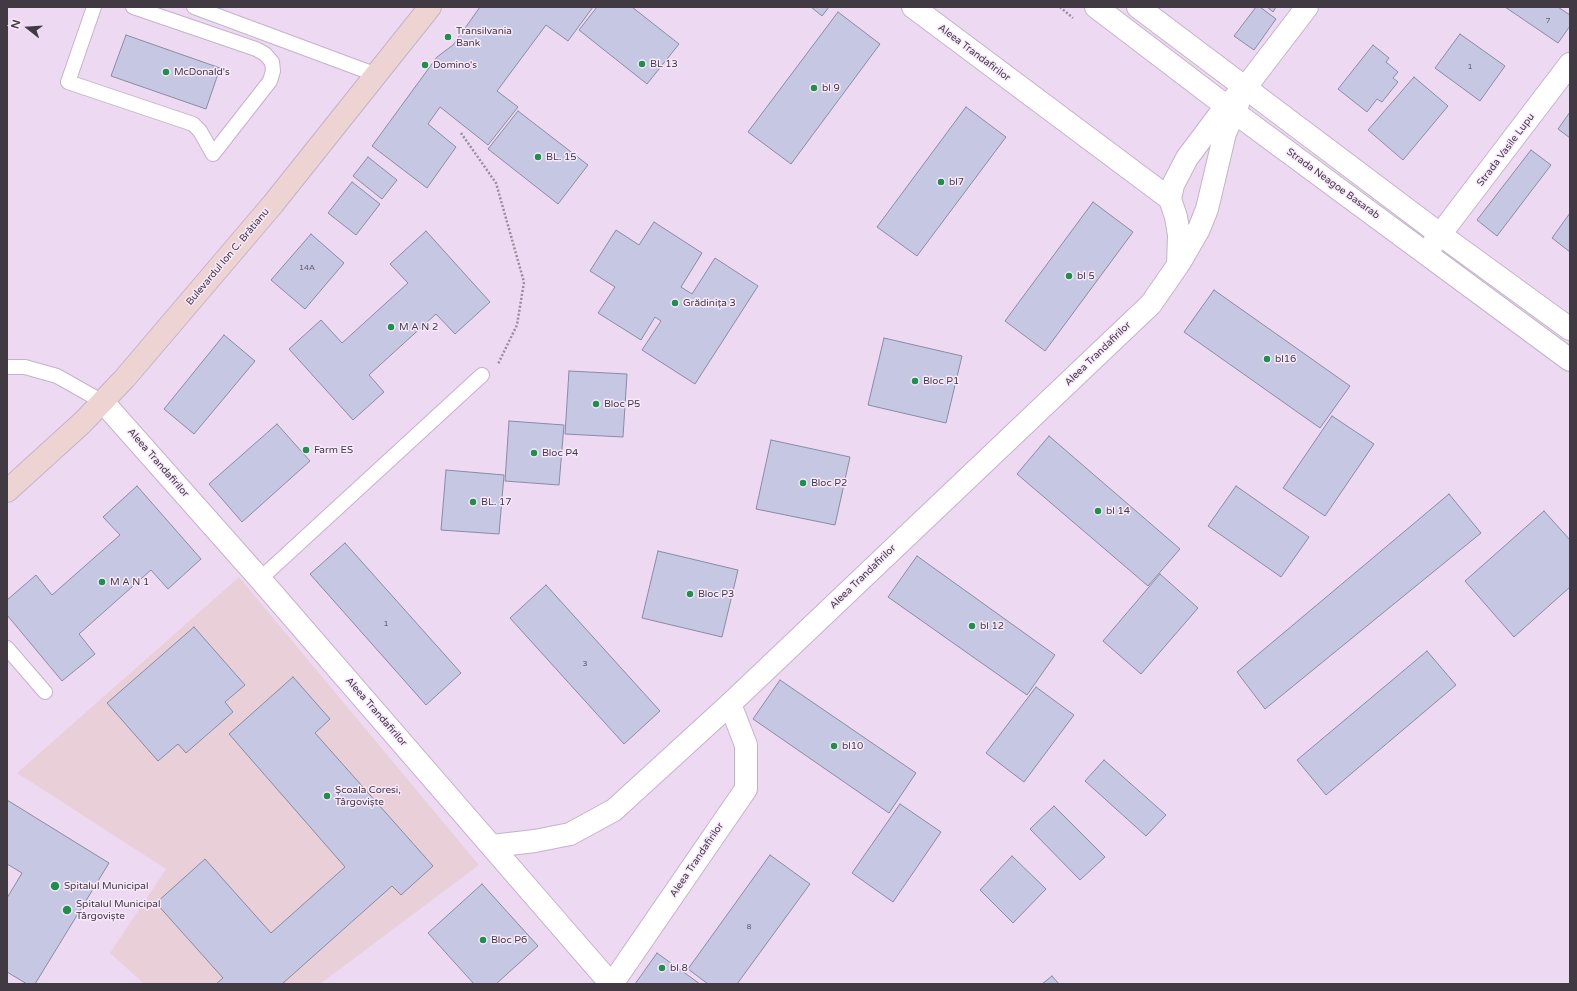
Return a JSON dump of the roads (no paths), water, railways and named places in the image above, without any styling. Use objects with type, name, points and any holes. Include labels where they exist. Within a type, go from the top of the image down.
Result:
[{"type":"main road","name":"Bulevardul Ion C. Brătianu","points":[[7,490],[83,422],[125,378],[273,204],[430,7]]},
{"type":"street","name":"Aleea Trandafirilor","points":[[913,7],[1170,199]]},
{"type":"street","name":"Strada Neagoe Basarab","points":[[1096,7],[1570,360]]},
{"type":"street","points":[[1138,7],[1441,235],[1570,329]]},
{"type":"street","points":[[1178,265],[1179,235],[1176,217],[1170,199],[1181,167],[1230,108],[1307,7]]},
{"type":"street","name":"Strada Vasile Lupu","points":[[1426,253],[1570,64]]},
{"type":"street","name":"Aleea Trandafirilor","points":[[492,846],[535,841],[570,834],[614,810],[730,704],[1151,304],[1178,265],[1199,229],[1207,209],[1230,108]]},
{"type":"street","name":"Aleea Trandafirilor","points":[[103,402],[260,579],[612,984],[746,789],[746,745],[730,704]]},
{"type":"lane","points":[[94,7],[68,82],[193,124],[200,131],[213,154],[270,81],[273,71],[272,62],[265,54],[256,49],[133,7]]},
{"type":"lane","points":[[194,7],[377,75]]},
{"type":"lane","points":[[7,367],[25,367],[57,376],[103,402]]},
{"type":"lane","points":[[260,579],[482,375]]},
{"type":"lane","points":[[7,648],[45,692]]},
{"type":"place","name":"Transilvania Bank","points":[[448,37]]},
{"type":"place","name":"BL 13","points":[[642,64]]},
{"type":"place","name":"Domino's","points":[[425,65]]},
{"type":"place","name":"McDonald's","points":[[166,72]]},
{"type":"place","name":"bl 9","points":[[814,88]]},
{"type":"place","name":"BL. 15","points":[[538,157]]},
{"type":"place","name":"bl7","points":[[941,182]]},
{"type":"place","name":"bl 5","points":[[1069,276]]},
{"type":"place","name":"Grădinița 3","points":[[675,303]]},
{"type":"place","name":"M A N 2","points":[[391,327]]},
{"type":"place","name":"bl16","points":[[1267,359]]},
{"type":"place","name":"Bloc P1","points":[[915,381]]},
{"type":"place","name":"Bloc P5","points":[[596,404]]},
{"type":"place","name":"Farm ES","points":[[306,450]]},
{"type":"place","name":"Bloc P4","points":[[534,453]]},
{"type":"place","name":"Bloc P2","points":[[803,483]]},
{"type":"place","name":"BL. 17","points":[[473,502]]},
{"type":"place","name":"bl 14","points":[[1098,511]]},
{"type":"place","name":"M A N 1","points":[[102,582]]},
{"type":"place","name":"Bloc P3","points":[[690,594]]},
{"type":"place","name":"bl 12","points":[[972,626]]},
{"type":"place","name":"bl10","points":[[834,746]]},
{"type":"place","name":"Școala Coresi, Târgoviște","points":[[327,796]]},
{"type":"place","name":"Spitalul Municipal","points":[[55,886]]},
{"type":"place","name":"Spitalul Municipal Târgoviște","points":[[67,910]]},
{"type":"place","name":"Bloc P6","points":[[483,940]]},
{"type":"place","name":"bl 8","points":[[662,968]]}]
